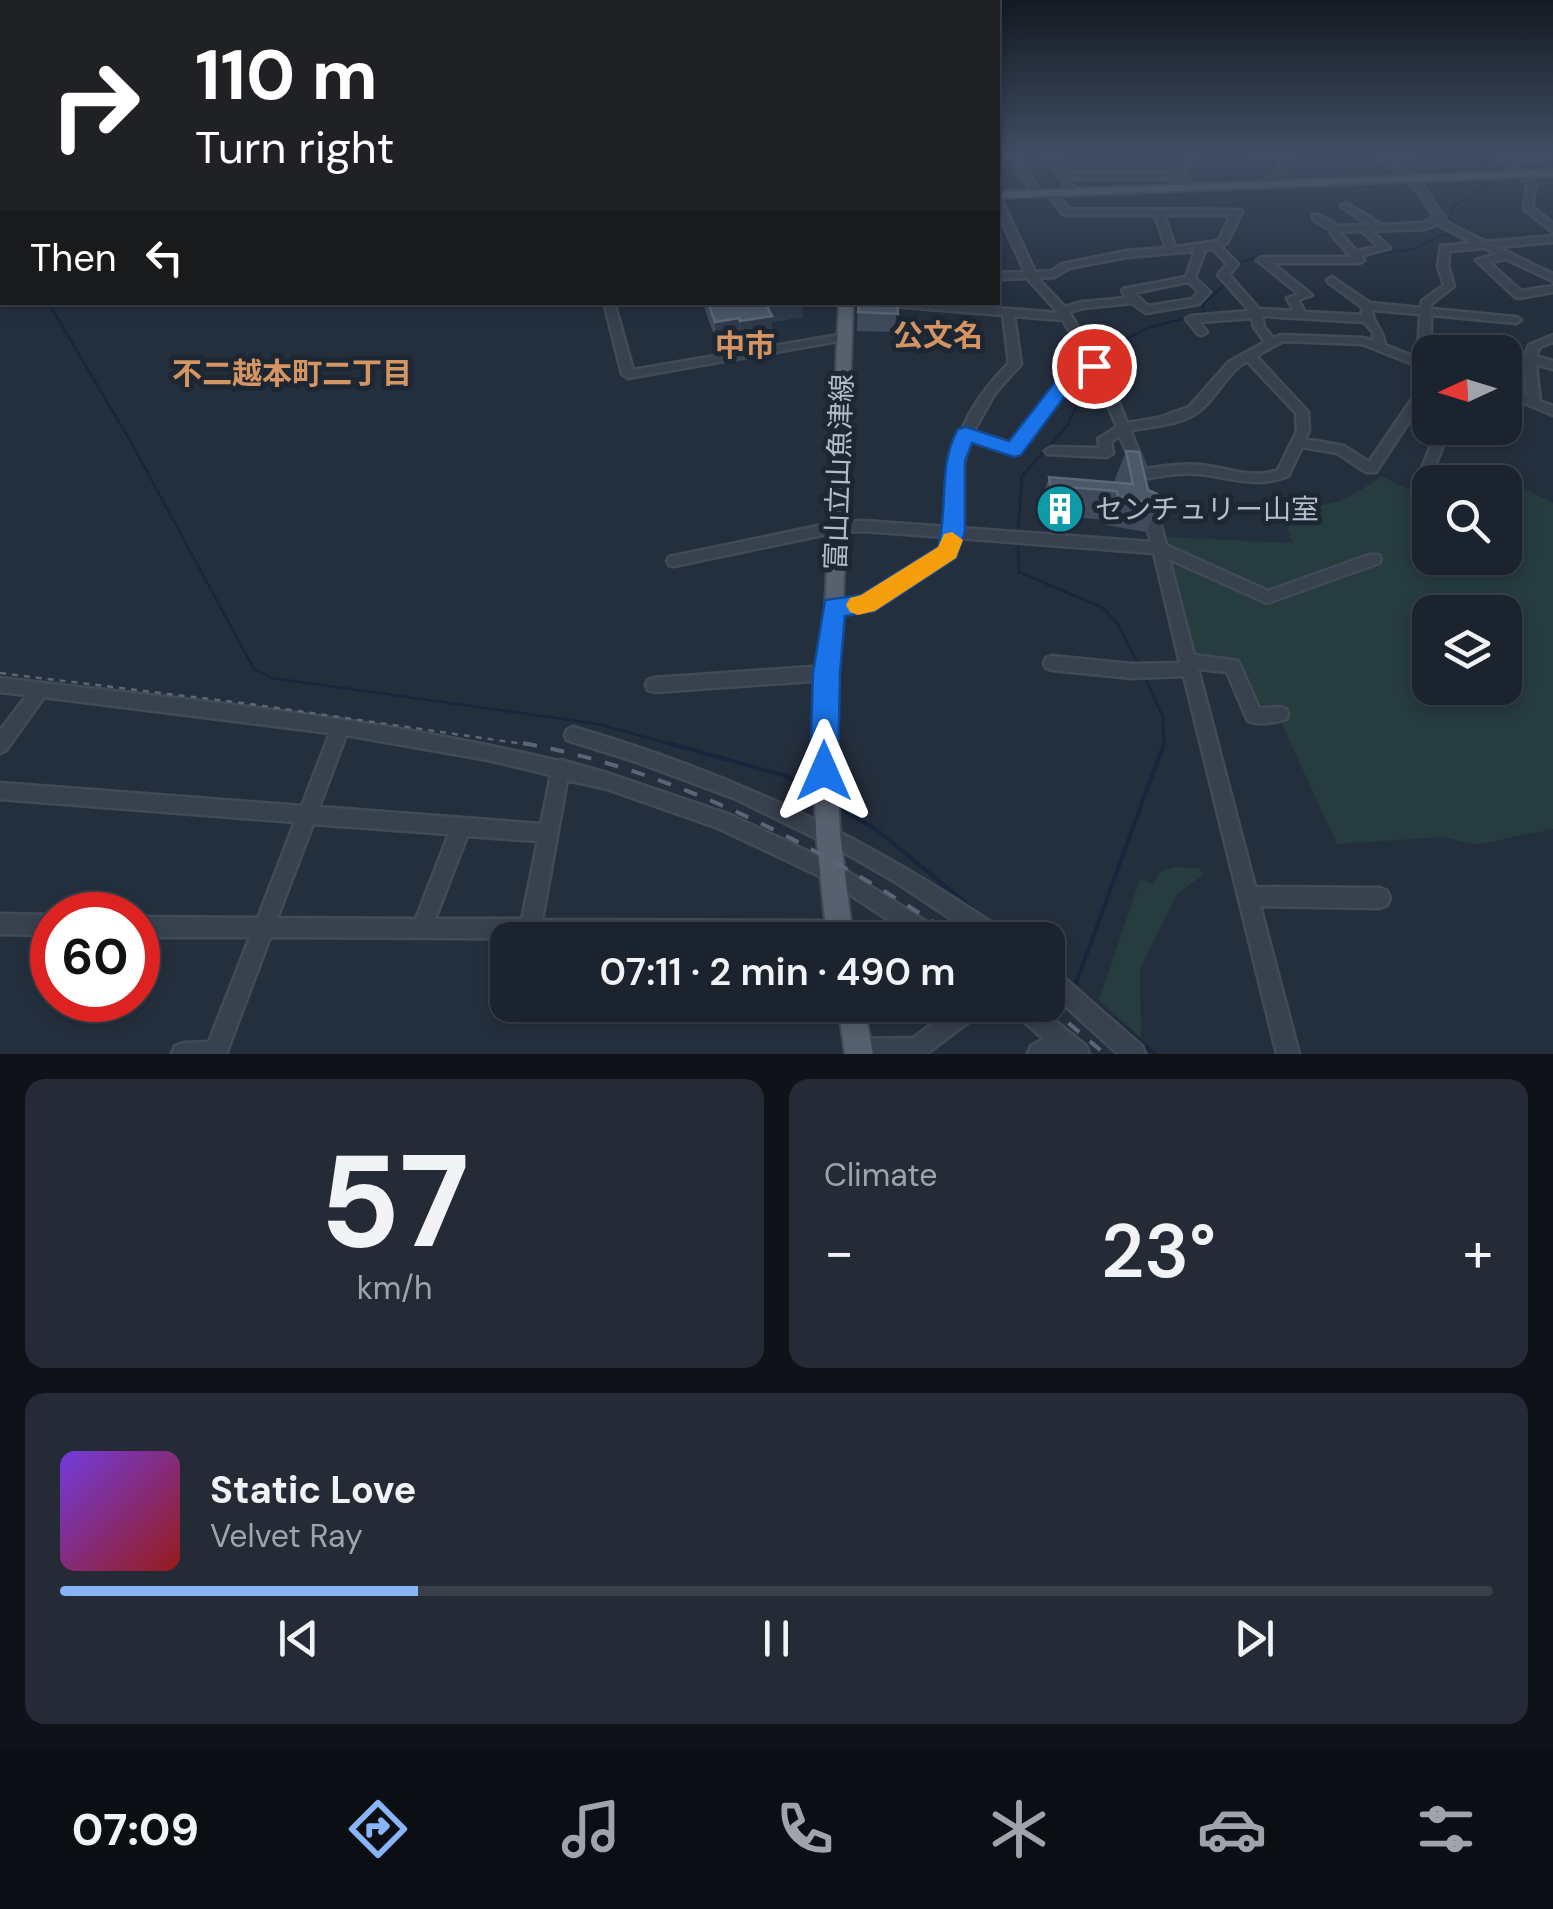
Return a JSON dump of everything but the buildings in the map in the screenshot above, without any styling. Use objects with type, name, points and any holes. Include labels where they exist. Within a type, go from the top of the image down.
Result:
[{"type":"main road","name":"富山立山魚津線","points":[[838,922],[824,771],[846,305]]},
{"type":"main road","points":[[854,1022],[859,1052]]},
{"type":"street","points":[[1000,276],[1054,274],[1066,266],[1171,248],[1215,246],[1222,243],[1237,212],[1066,212],[1057,201]]},
{"type":"street","points":[[1143,201],[1154,213],[1171,248]]},
{"type":"street","points":[[1427,201],[1445,224],[1553,278]]},
{"type":"street","points":[[1528,201],[1527,207],[1553,229]]},
{"type":"street","points":[[1000,203],[1032,274],[1065,314],[1094,366],[1126,427],[1142,474],[1288,1054]]},
{"type":"street","points":[[1346,206],[1380,228]]},
{"type":"street","points":[[1316,218],[1336,229],[1425,226],[1440,218]]},
{"type":"street","points":[[1355,254],[1384,248],[1364,228]]},
{"type":"street","points":[[1301,315],[1292,298],[1307,295],[1262,260],[1359,260],[1334,232],[1336,229]]},
{"type":"street","points":[[1424,335],[1423,312],[1432,296],[1449,286],[1444,248],[1553,238]]},
{"type":"street","points":[[1190,278],[1201,246]]},
{"type":"street","points":[[1215,246],[1233,264],[1223,276],[1256,313],[1270,342]]},
{"type":"street","points":[[1506,256],[1482,260],[1519,295],[1553,289]]},
{"type":"street","points":[[1190,278],[1206,292],[1195,302],[1146,310],[1126,291],[1190,278]]},
{"type":"street","points":[[1332,280],[1367,312],[1378,332],[1379,346]]},
{"type":"street","points":[[914,305],[1065,314],[1082,304],[1134,300]]},
{"type":"street","points":[[610,305],[628,374],[844,337]]},
{"type":"street","points":[[1202,332],[1191,319],[1256,313],[1423,312],[1516,320]]},
{"type":"street","points":[[834,607],[866,604],[948,552],[954,532],[955,461],[998,380],[1014,364],[1008,313]]},
{"type":"street","points":[[1050,451],[1106,454],[1104,440],[1126,427],[1160,422],[1193,410],[1222,374],[1281,338],[1379,346],[1412,359]]},
{"type":"street","points":[[1534,404],[1530,358],[1535,345],[1552,339]]},
{"type":"street","points":[[1142,474],[1190,469],[1278,477],[1305,423],[1302,412],[1249,356]]},
{"type":"street","points":[[1530,358],[1553,365]]},
{"type":"street","points":[[966,434],[1014,450],[1073,371],[1094,366]]},
{"type":"street","points":[[1522,399],[1553,411]]},
{"type":"street","points":[[1298,442],[1340,450],[1371,469],[1412,412]]},
{"type":"street","points":[[674,561],[837,526],[954,532],[1158,548],[1267,597],[1374,560]]},
{"type":"street","points":[[1052,663],[1131,671],[1188,665],[1232,666],[1254,716],[1280,714]]},
{"type":"street","points":[[654,685],[826,673]]},
{"type":"street","points":[[0,685],[494,750],[678,802],[741,825],[818,863],[908,922]]},
{"type":"street","points":[[0,746],[40,690]]},
{"type":"street","points":[[183,1054],[215,1053],[340,729]]},
{"type":"street","points":[[573,734],[646,754],[828,833],[926,887],[975,922]]},
{"type":"street","points":[[531,922],[560,768]]},
{"type":"street","points":[[0,792],[547,834]]},
{"type":"street","points":[[420,930],[461,827]]},
{"type":"street","points":[[1248,896],[1380,898]]},
{"type":"street","points":[[0,924],[30,925]]},
{"type":"street","points":[[160,928],[490,930]]},
{"type":"street","points":[[1065,991],[1134,1054]]},
{"type":"street","points":[[859,1052],[916,1048],[952,1022]]},
{"type":"street","points":[[1040,1022],[1073,1050]]},
{"type":"street","points":[[1039,1054],[1073,1050]]},
{"type":"green space","points":[[1381,476],[1412,491],[1412,575],[1522,575],[1522,488],[1553,503],[1553,829],[1476,845],[1443,837],[1337,844],[1274,707],[1253,702],[1236,660],[1194,654],[1166,537],[1293,543],[1279,503],[1334,503]]},
{"type":"green space","points":[[1174,867],[1198,868],[1204,874],[1177,894],[1140,969],[1141,1038],[1099,1000],[1140,879],[1153,884],[1160,872]]},
{"type":"waterway","points":[[1448,223],[1454,205],[1462,201]]},
{"type":"waterway","points":[[1361,256],[1415,249],[1439,236],[1457,232]]},
{"type":"waterway","points":[[1238,264],[1261,255],[1308,257]]},
{"type":"waterway","points":[[1094,356],[1147,328],[1205,313],[1202,305],[1224,285],[1223,281]]},
{"type":"waterway","points":[[50,305],[132,444],[254,669],[272,678],[598,724],[677,746]]},
{"type":"waterway","points":[[1018,533],[1022,476],[1067,426],[1089,380],[1088,360]]},
{"type":"waterway","points":[[1018,541],[1019,572],[1103,608],[1117,623],[1139,666]]},
{"type":"waterway","points":[[1145,678],[1163,717],[1164,743]]},
{"type":"waterway","points":[[668,743],[786,776],[816,794]]},
{"type":"waterway","points":[[1075,986],[1164,743]]},
{"type":"waterway","points":[[840,808],[877,830],[984,918]]},
{"type":"waterway","points":[[1065,978],[1155,1054]]},
{"type":"railway","points":[[0,673],[537,746]]},
{"type":"railway","points":[[523,743],[537,746]]},
{"type":"railway","points":[[537,746],[641,774],[752,819],[858,875],[933,922]]},
{"type":"railway","points":[[1065,1020],[1105,1054]]},
{"type":"slow traffic","points":[[858,605],[866,604],[948,552],[952,540]]},
{"type":"place","name":"センチュリー山室","points":[[1060,509]]},
{"type":"district","name":"公文名","points":[[938,335]]},
{"type":"district","name":"中市","points":[[745,345]]},
{"type":"district","name":"不二越本町二丁目","points":[[292,373]]},
{"type":"route","points":[[824,771],[826,673],[834,607],[866,604],[948,552],[954,532],[955,461],[966,434],[1014,450],[1073,371],[1094,366]]}]
